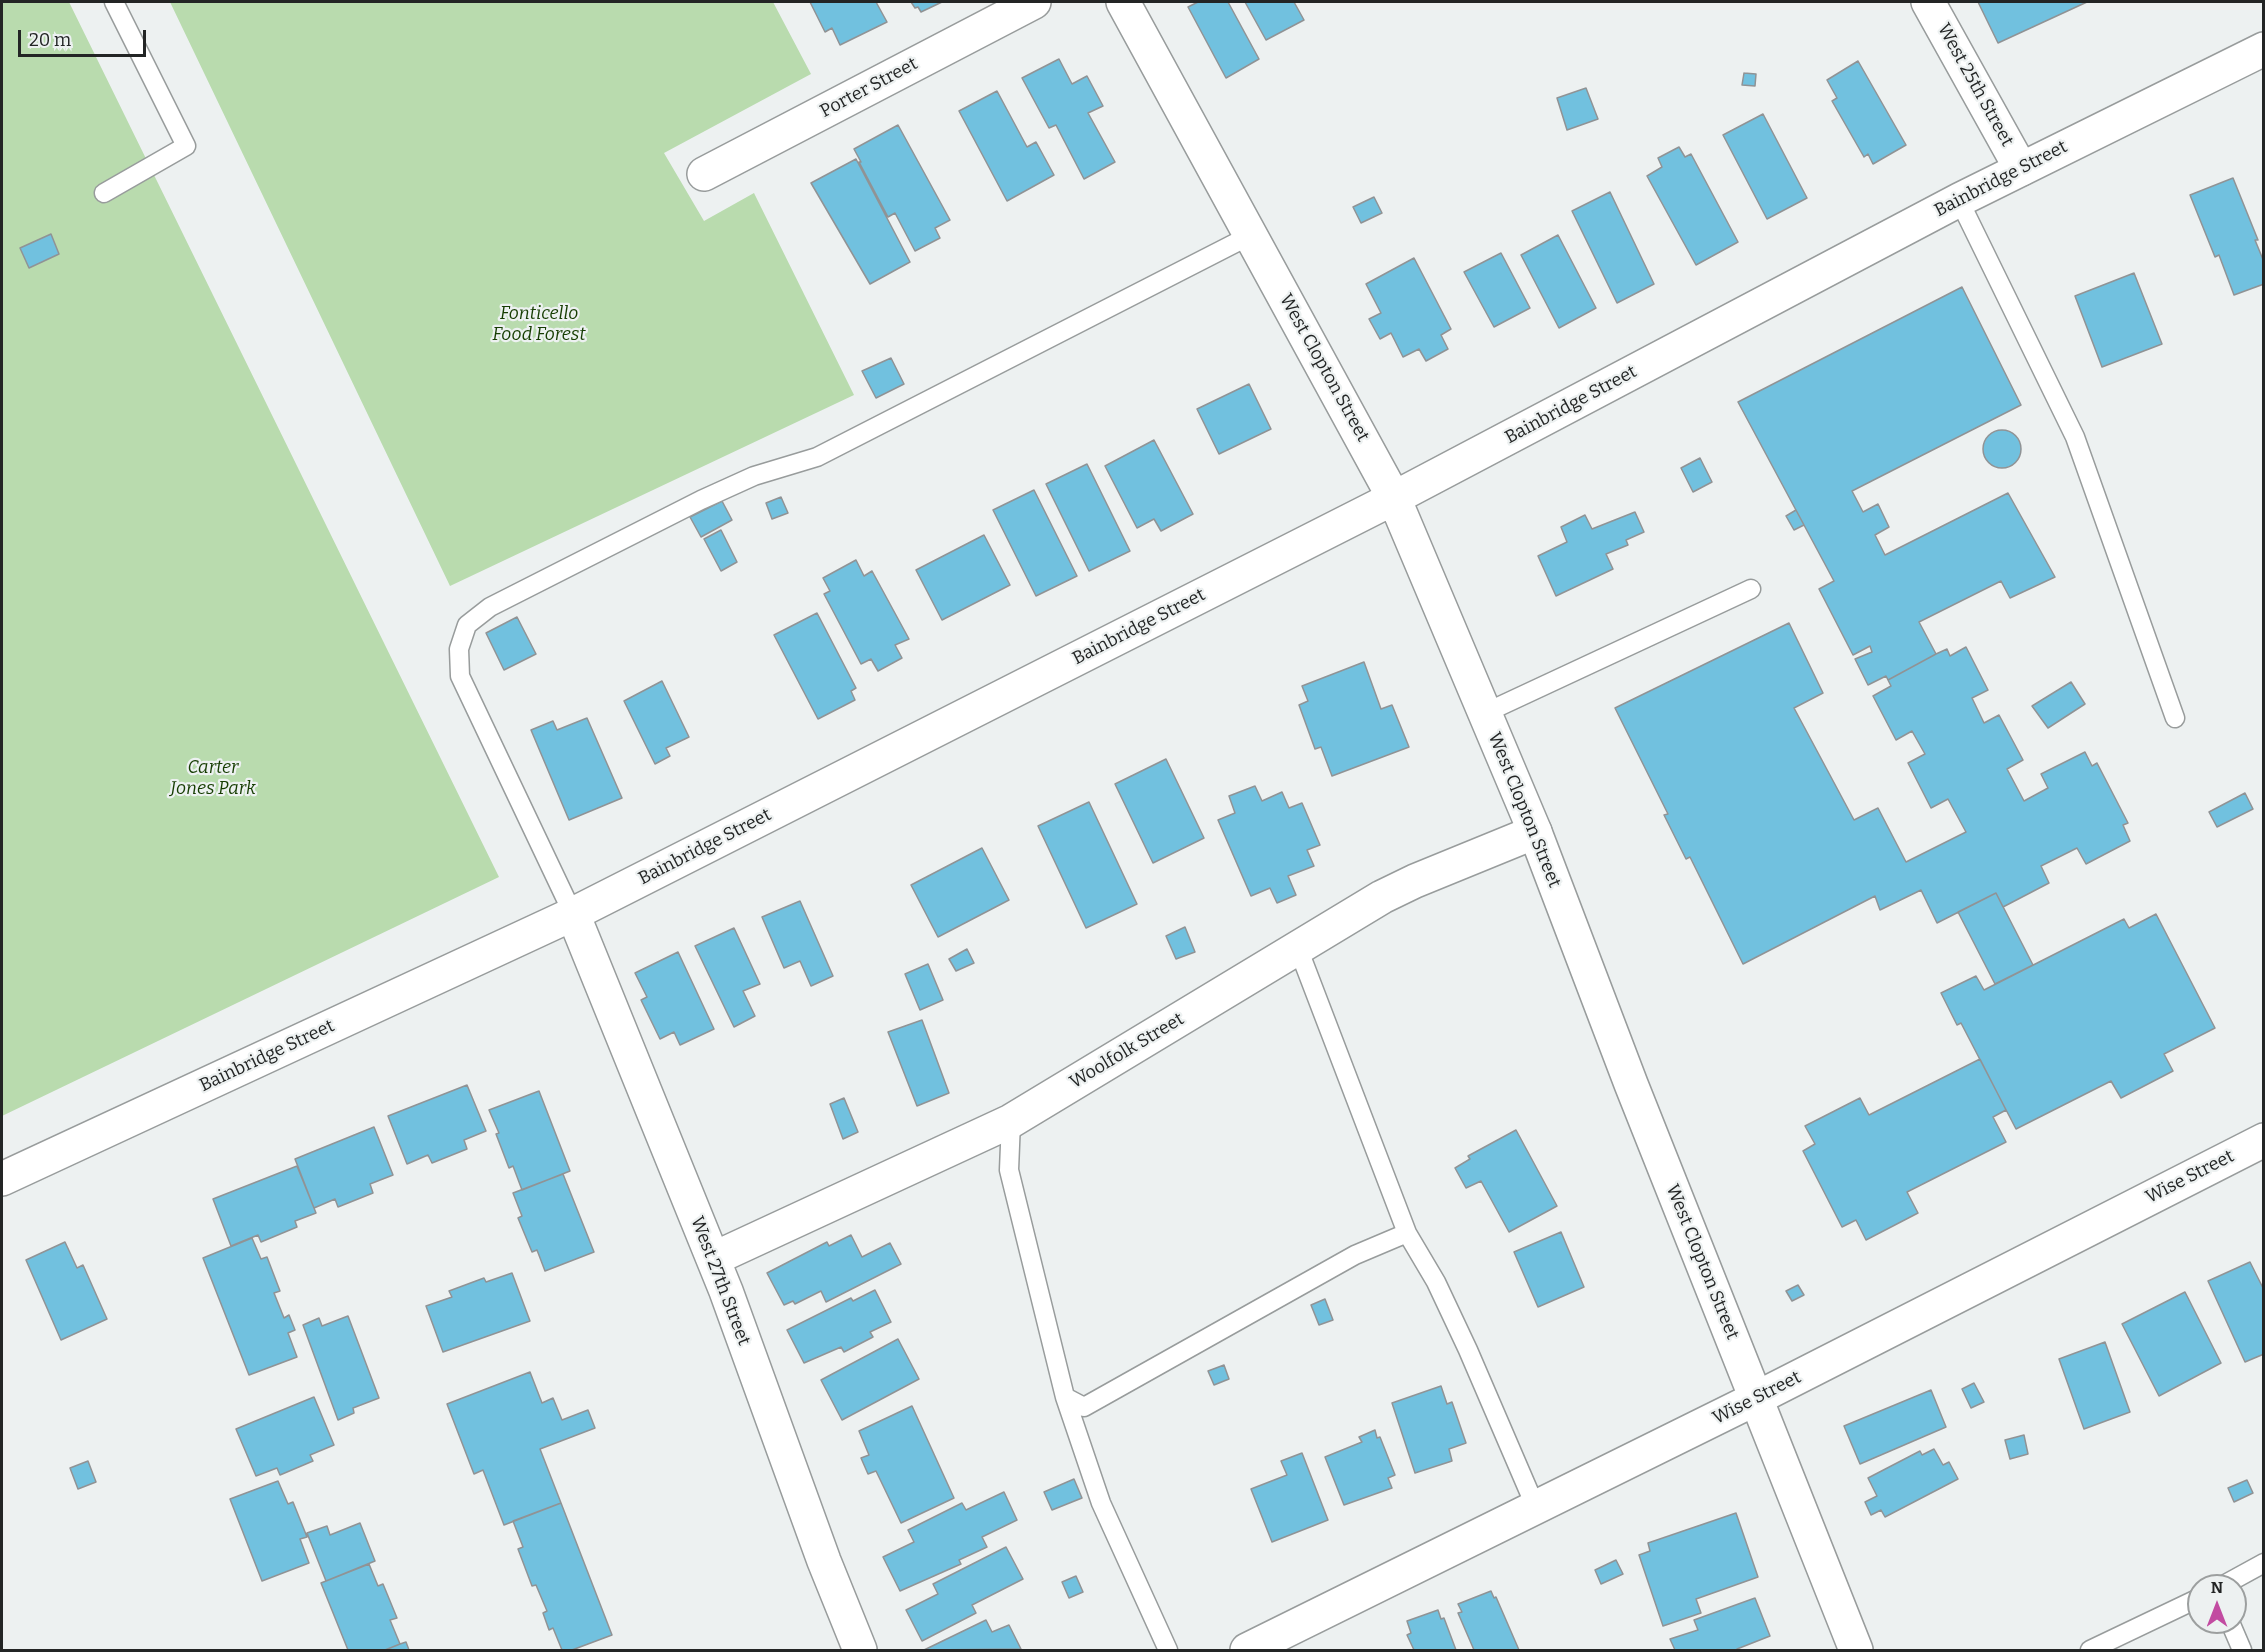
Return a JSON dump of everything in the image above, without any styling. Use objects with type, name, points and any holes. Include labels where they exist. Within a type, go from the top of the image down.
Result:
[{"type":"street","name":"Porter Street","points":[[704,174],[1034,2]]},
{"type":"street","name":"West Clopton Street","points":[[1123,2],[1394,498],[1534,832],[1630,1083],[1856,1650]]},
{"type":"street","name":"West 25th Street","points":[[1928,2],[2021,169]]},
{"type":"street","name":"Bainbridge Street","points":[[2,1179],[573,914],[1394,498],[1959,200],[2264,49]]},
{"type":"street","name":"Woolfolk Street","points":[[713,1259],[1011,1121],[1382,897],[1534,832]]},
{"type":"street","name":"West 27th Street","points":[[573,914],[713,1259],[824,1562],[860,1650]]},
{"type":"street","name":"Wise Street","points":[[1247,1650],[1756,1398],[2264,1140]]},
{"type":"lane","points":[[104,193],[186,146],[114,2]]},
{"type":"lane","points":[[1959,200],[2074,437],[2175,718]]},
{"type":"lane","points":[[573,914],[460,676],[459,649],[467,625],[490,607],[701,500],[754,476],[817,457],[1251,235]]},
{"type":"lane","points":[[1485,713],[1751,588]]},
{"type":"lane","points":[[1298,948],[1407,1233],[1436,1282],[1468,1350],[1536,1508]]},
{"type":"lane","points":[[1011,1121],[1009,1170],[1065,1397],[1101,1503],[1168,1650]]},
{"type":"lane","points":[[1065,1397],[1084,1407],[1355,1255],[1407,1233]]},
{"type":"lane","points":[[2244,1574],[2264,1563]]},
{"type":"lane","points":[[2090,1650],[2187,1604]]},
{"type":"lane","points":[[2235,1634],[2242,1650]]},
{"type":"green space","name":"Carter Jones Park","points":[[2,2],[69,2],[499,877],[2,1116]]},
{"type":"green space","name":"Fonticello Food Forest","points":[[170,2],[773,2],[811,74],[664,153],[704,221],[754,193],[854,395],[450,586]]},
{"type":"building","points":[[810,2],[876,2],[887,22],[840,45],[832,28],[825,32]]},
{"type":"building","points":[[911,2],[942,2],[921,12]]},
{"type":"building","points":[[1198,2],[1228,2],[1259,59],[1226,78],[1188,7]]},
{"type":"building","points":[[1245,2],[1294,2],[1304,20],[1266,40]]},
{"type":"building","points":[[1978,2],[2087,2],[1998,43]]},
{"type":"building","points":[[1059,59],[1072,84],[1087,76],[1103,106],[1088,113],[1115,162],[1084,179],[1056,125],[1049,128],[1022,78]]},
{"type":"building","points":[[1858,61],[1906,145],[1873,164],[1868,154],[1864,157],[1832,101],[1837,98],[1827,80]]},
{"type":"building","points":[[1744,73],[1756,74],[1755,86],[1742,85]]},
{"type":"building","points":[[1586,88],[1598,119],[1567,130],[1557,98]]},
{"type":"building","points":[[997,91],[1027,147],[1036,142],[1054,175],[1007,201],[959,111]]},
{"type":"building","points":[[1763,114],[1807,198],[1767,219],[1723,135]]},
{"type":"building","points":[[898,125],[950,220],[935,228],[940,238],[915,251],[895,213],[888,217],[854,149]]},
{"type":"building","points":[[1679,147],[1685,157],[1691,154],[1738,242],[1696,265],[1647,176],[1662,167],[1658,158]]},
{"type":"building","points":[[856,159],[910,262],[870,284],[811,183]]},
{"type":"building","points":[[2233,178],[2258,240],[2255,240],[2264,262],[2264,284],[2234,295],[2219,255],[2215,257],[2190,195]]},
{"type":"building","points":[[1610,192],[1654,284],[1617,303],[1572,211]]},
{"type":"building","points":[[1374,197],[1382,213],[1361,223],[1353,207]]},
{"type":"building","points":[[51,234],[59,254],[29,268],[20,248]]},
{"type":"building","points":[[1558,235],[1596,308],[1559,328],[1521,255]]},
{"type":"building","points":[[1501,253],[1530,308],[1494,327],[1464,272]]},
{"type":"building","points":[[1414,258],[1451,329],[1441,335],[1448,349],[1426,361],[1419,349],[1403,357],[1391,333],[1380,339],[1369,319],[1381,313],[1366,284]]},
{"type":"building","points":[[2134,273],[2162,344],[2102,367],[2075,296]]},
{"type":"building","points":[[1962,287],[2021,405],[1852,491],[1863,512],[1878,504],[1889,527],[1875,535],[1885,555],[2008,493],[2055,577],[2010,598],[2001,581],[1919,622],[1936,654],[1888,680],[1886,676],[1868,685],[1855,659],[1872,652],[1870,646],[1853,655],[1819,589],[1834,581],[1738,402]]},
{"type":"building","points":[[891,358],[904,384],[876,398],[862,371]]},
{"type":"building","points":[[1249,384],[1271,429],[1219,454],[1197,409]]},
{"type":"building","points":[[2002,430],[2016,435],[2021,449],[2016,463],[2002,468],[1988,463],[1983,449],[1988,435]]},
{"type":"building","points":[[1154,440],[1193,514],[1161,531],[1154,519],[1137,528],[1105,466]]},
{"type":"building","points":[[1700,458],[1712,482],[1693,492],[1681,468]]},
{"type":"building","points":[[1087,464],[1130,551],[1089,571],[1046,484]]},
{"type":"building","points":[[1034,490],[1077,576],[1036,596],[993,510]]},
{"type":"building","points":[[781,497],[788,513],[772,519],[766,503]]},
{"type":"building","points":[[722,501],[732,520],[701,537],[690,517]]},
{"type":"building","points":[[1796,510],[1804,525],[1794,530],[1786,516]]},
{"type":"building","points":[[1635,512],[1644,532],[1626,540],[1628,545],[1606,554],[1613,569],[1556,596],[1538,556],[1567,542],[1561,527],[1585,515],[1592,529]]},
{"type":"building","points":[[721,530],[737,562],[721,571],[704,539]]},
{"type":"building","points":[[984,535],[1010,585],[942,620],[916,570]]},
{"type":"building","points":[[856,560],[864,576],[872,571],[909,639],[895,645],[902,658],[878,671],[871,659],[861,664],[824,594],[830,591],[823,578]]},
{"type":"building","points":[[817,613],[856,688],[851,691],[855,700],[818,719],[774,635]]},
{"type":"building","points":[[517,617],[536,654],[504,670],[486,633]]},
{"type":"building","points":[[1789,623],[1823,693],[1794,708],[1854,820],[1878,808],[1906,862],[1966,832],[1948,799],[1931,808],[1908,763],[1925,754],[1912,731],[1896,740],[1873,696],[1891,686],[1888,680],[1936,654],[1947,649],[1950,656],[1966,647],[1988,690],[1972,698],[1984,723],[1999,715],[2023,760],[2007,769],[2024,801],[2048,788],[2041,774],[2085,752],[2092,766],[2097,763],[2128,823],[2123,825],[2130,841],[2086,864],[2077,848],[2041,866],[2049,883],[2003,907],[1996,893],[1937,923],[1921,890],[1880,910],[1875,896],[1743,964],[1690,857],[1686,859],[1664,815],[1668,814],[1615,708]]},
{"type":"building","points":[[1364,662],[1381,709],[1392,705],[1409,747],[1332,776],[1321,747],[1315,749],[1299,705],[1308,701],[1302,686]]},
{"type":"building","points":[[662,681],[689,737],[666,748],[670,756],[655,764],[624,701]]},
{"type":"building","points":[[2071,682],[2085,704],[2048,728],[2032,706]]},
{"type":"building","points":[[587,718],[622,798],[569,820],[531,730],[553,721],[557,730]]},
{"type":"building","points":[[1166,759],[1204,838],[1153,863],[1115,784]]},
{"type":"building","points":[[1255,786],[1262,801],[1282,792],[1289,808],[1302,803],[1320,845],[1307,850],[1314,866],[1288,876],[1296,895],[1277,903],[1270,888],[1251,896],[1218,820],[1235,813],[1229,796]]},
{"type":"building","points":[[2245,793],[2253,809],[2217,827],[2209,812]]},
{"type":"building","points":[[1089,802],[1137,904],[1086,928],[1038,826]]},
{"type":"building","points":[[982,848],[1009,900],[938,937],[911,885]]},
{"type":"building","points":[[1996,893],[2033,965],[1995,984],[1958,912]]},
{"type":"building","points":[[800,901],[833,976],[811,986],[800,961],[784,968],[762,917]]},
{"type":"building","points":[[2156,914],[2215,1028],[2164,1054],[2173,1071],[2121,1098],[2111,1081],[2016,1129],[1961,1023],[1957,1025],[1941,993],[1976,976],[1984,990],[2124,919],[2129,928]]},
{"type":"building","points":[[1185,927],[1195,952],[1176,959],[1166,936]]},
{"type":"building","points":[[734,928],[760,984],[743,991],[755,1016],[734,1027],[695,946]]},
{"type":"building","points":[[967,949],[974,963],[956,971],[949,959]]},
{"type":"building","points":[[678,952],[714,1029],[680,1045],[674,1032],[660,1039],[641,1000],[647,997],[635,973]]},
{"type":"building","points":[[928,964],[943,1000],[920,1010],[905,974]]},
{"type":"building","points":[[922,1020],[949,1093],[917,1106],[888,1032]]},
{"type":"building","points":[[1980,1059],[2006,1110],[1993,1117],[2006,1142],[1907,1192],[1918,1213],[1866,1240],[1856,1220],[1842,1227],[1803,1151],[1815,1144],[1805,1126],[1860,1098],[1869,1115]]},
{"type":"building","points":[[467,1085],[486,1131],[464,1140],[467,1149],[432,1163],[428,1155],[407,1164],[388,1116]]},
{"type":"building","points":[[539,1091],[570,1171],[522,1190],[513,1166],[509,1168],[496,1134],[499,1133],[489,1110]]},
{"type":"building","points":[[844,1098],[858,1132],[843,1139],[830,1104]]},
{"type":"building","points":[[374,1127],[393,1175],[370,1184],[373,1193],[338,1207],[335,1199],[314,1208],[295,1159]]},
{"type":"building","points":[[1516,1130],[1557,1206],[1509,1232],[1481,1181],[1466,1188],[1455,1168],[1470,1159],[1468,1156]]},
{"type":"building","points":[[297,1166],[316,1213],[295,1221],[297,1227],[261,1242],[258,1235],[231,1246],[213,1199]]},
{"type":"building","points":[[563,1174],[594,1252],[545,1271],[537,1250],[532,1252],[518,1218],[522,1216],[513,1193]]},
{"type":"building","points":[[1561,1232],[1584,1287],[1538,1307],[1514,1252]]},
{"type":"building","points":[[851,1235],[862,1257],[890,1243],[901,1264],[826,1302],[821,1291],[795,1304],[793,1301],[784,1305],[767,1273],[827,1242],[829,1246]]},
{"type":"building","points":[[252,1238],[261,1259],[267,1257],[280,1291],[274,1293],[284,1318],[289,1315],[295,1330],[288,1333],[297,1357],[249,1375],[203,1258]]},
{"type":"building","points":[[65,1242],[77,1268],[83,1265],[107,1319],[61,1340],[26,1260]]},
{"type":"building","points":[[2250,1262],[2264,1290],[2264,1354],[2245,1362],[2208,1281]]},
{"type":"building","points":[[512,1273],[530,1321],[443,1352],[426,1306],[452,1297],[449,1291],[484,1278],[486,1282]]},
{"type":"building","points":[[1798,1285],[1804,1295],[1792,1301],[1786,1291]]},
{"type":"building","points":[[875,1290],[891,1322],[870,1332],[873,1337],[844,1352],[841,1347],[804,1363],[787,1330],[851,1298],[853,1301]]},
{"type":"building","points":[[2185,1292],[2221,1363],[2159,1396],[2122,1324]]},
{"type":"building","points":[[1325,1299],[1333,1320],[1319,1325],[1311,1305]]},
{"type":"building","points":[[348,1316],[379,1398],[353,1408],[354,1413],[338,1420],[303,1325],[319,1318],[322,1326]]},
{"type":"building","points":[[898,1339],[919,1379],[842,1420],[821,1380]]},
{"type":"building","points":[[2105,1342],[2130,1412],[2084,1429],[2059,1359]]},
{"type":"building","points":[[1224,1365],[1229,1379],[1214,1385],[1208,1371]]},
{"type":"building","points":[[530,1372],[542,1403],[553,1398],[562,1420],[588,1410],[595,1428],[540,1449],[561,1503],[504,1525],[483,1470],[474,1474],[447,1404]]},
{"type":"building","points":[[1974,1383],[1984,1402],[1971,1408],[1962,1389]]},
{"type":"building","points":[[1441,1386],[1447,1404],[1452,1402],[1466,1443],[1449,1449],[1452,1461],[1415,1473],[1392,1403]]},
{"type":"building","points":[[1931,1390],[1946,1427],[1860,1464],[1844,1426]]},
{"type":"building","points":[[314,1397],[334,1445],[310,1455],[313,1461],[280,1475],[277,1468],[256,1476],[236,1429]]},
{"type":"building","points":[[912,1406],[954,1498],[901,1523],[876,1471],[868,1474],[861,1458],[869,1455],[859,1431]]},
{"type":"building","points":[[1375,1430],[1395,1475],[1388,1478],[1392,1488],[1344,1505],[1325,1457],[1362,1442],[1359,1437]]},
{"type":"building","points":[[2024,1435],[2028,1454],[2010,1459],[2005,1440]]},
{"type":"building","points":[[1934,1449],[1943,1465],[1949,1462],[1958,1479],[1885,1517],[1881,1510],[1871,1515],[1865,1502],[1877,1496],[1868,1478],[1920,1451],[1922,1455]]},
{"type":"building","points":[[1302,1453],[1328,1520],[1272,1542],[1251,1489],[1287,1475],[1281,1461]]},
{"type":"building","points":[[88,1461],[96,1482],[78,1489],[70,1468]]},
{"type":"building","points":[[1074,1479],[1082,1498],[1052,1510],[1044,1492]]},
{"type":"building","points":[[2247,1480],[2253,1493],[2234,1502],[2228,1488]]},
{"type":"building","points":[[278,1481],[288,1504],[293,1502],[307,1537],[300,1539],[309,1563],[262,1581],[230,1499]]},
{"type":"building","points":[[1004,1492],[1017,1520],[982,1537],[987,1547],[959,1560],[961,1564],[900,1591],[883,1557],[914,1542],[908,1530],[962,1503],[966,1510]]},
{"type":"building","points":[[561,1503],[612,1635],[572,1650],[562,1650],[553,1628],[549,1630],[543,1613],[547,1611],[536,1585],[532,1586],[518,1549],[523,1547],[513,1521]]},
{"type":"building","points":[[1736,1513],[1758,1577],[1696,1599],[1701,1613],[1663,1626],[1639,1555],[1650,1551],[1648,1543]]},
{"type":"building","points":[[360,1523],[375,1561],[326,1581],[307,1533],[327,1526],[330,1535]]},
{"type":"building","points":[[1006,1547],[1023,1579],[972,1605],[976,1613],[922,1641],[906,1610],[938,1594],[933,1584]]},
{"type":"building","points":[[1616,1560],[1623,1574],[1601,1584],[1595,1570]]},
{"type":"building","points":[[369,1564],[378,1586],[383,1584],[397,1618],[390,1620],[400,1644],[385,1650],[348,1650],[321,1583]]},
{"type":"building","points":[[1076,1576],[1083,1592],[1069,1598],[1062,1582]]},
{"type":"building","points":[[1491,1591],[1494,1598],[1496,1597],[1519,1650],[1474,1650],[1458,1613],[1462,1612],[1458,1604]]},
{"type":"building","points":[[1755,1598],[1770,1636],[1737,1650],[1675,1650],[1670,1639],[1698,1630],[1694,1620]]},
{"type":"building","points":[[1438,1610],[1441,1619],[1444,1618],[1456,1650],[1414,1650],[1407,1635],[1411,1633],[1407,1621]]},
{"type":"building","points":[[986,1620],[992,1632],[1009,1625],[1021,1649],[924,1650]]},
{"type":"building","points":[[406,1642],[409,1650],[385,1650],[400,1644]]}]
